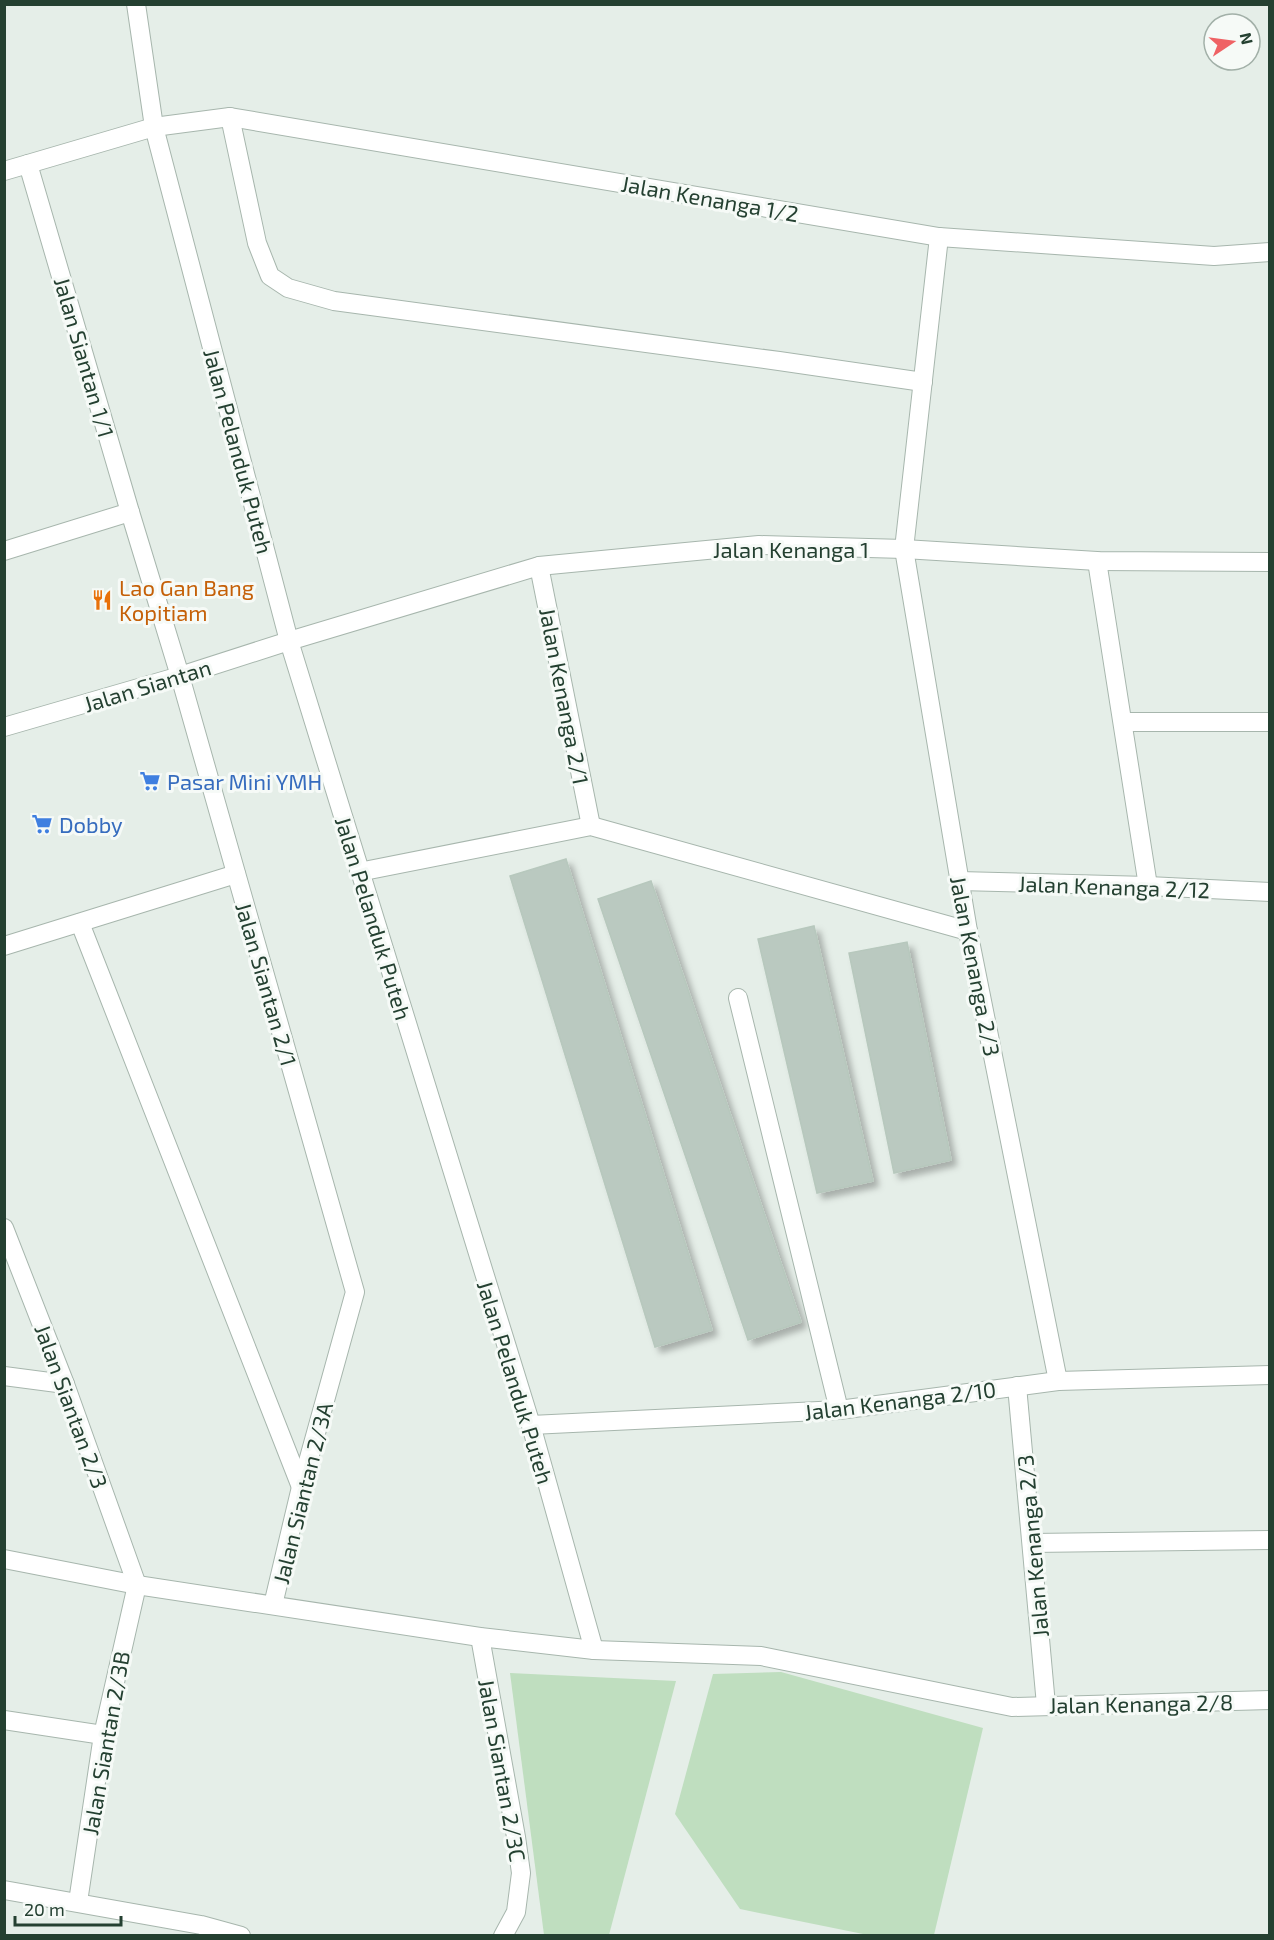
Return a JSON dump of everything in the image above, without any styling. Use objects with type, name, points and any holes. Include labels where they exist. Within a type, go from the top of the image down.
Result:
[{"type":"street","name":"Jalan Pelanduk Puteh","points":[[136,4],[154,127],[289,641],[531,1425],[594,1650]]},
{"type":"street","name":"Jalan Kenanga 1/2","points":[[154,127],[230,117],[939,237],[1214,256],[1269,252]]},
{"type":"street","points":[[230,117],[257,243],[270,276],[288,288],[334,302],[923,382]]},
{"type":"street","points":[[4,171],[154,127]]},
{"type":"street","name":"Jalan Siantan 1/1","points":[[28,164],[180,676]]},
{"type":"street","name":"Jalan Kenanga 2/3","points":[[939,237],[904,549],[968,931],[1058,1381]]},
{"type":"street","points":[[4,551],[130,512]]},
{"type":"street","name":"Jalan Kenanga 1","points":[[289,641],[539,566],[759,545],[904,549],[1098,561],[1269,562]]},
{"type":"street","points":[[1098,561],[1148,886]]},
{"type":"street","name":"Jalan Kenanga 2/1","points":[[539,566],[591,826]]},
{"type":"street","name":"Jalan Siantan","points":[[4,727],[180,676],[289,641]]},
{"type":"street","name":"Jalan Siantan 2/1","points":[[180,676],[355,1292]]},
{"type":"street","points":[[1123,722],[1269,722]]},
{"type":"street","points":[[359,872],[591,826],[968,931]]},
{"type":"street","points":[[4,946],[236,874]]},
{"type":"street","name":"Jalan Kenanga 2/12","points":[[959,881],[1269,892]]},
{"type":"street","points":[[80,923],[301,1487]]},
{"type":"street","points":[[738,998],[839,1410]]},
{"type":"street","name":"Jalan Siantan 2/3","points":[[4,1228],[65,1384],[137,1585]]},
{"type":"street","name":"Jalan Siantan 2/3A","points":[[4,1559],[137,1585],[273,1605],[301,1487],[355,1292]]},
{"type":"street","name":"Jalan Kenanga 2/10","points":[[531,1425],[839,1410],[1058,1381],[1269,1375]]},
{"type":"street","points":[[4,1376],[65,1384]]},
{"type":"street","name":"Jalan Kenanga 2/3","points":[[1017,1386],[1046,1706]]},
{"type":"street","points":[[1032,1543],[1269,1540]]},
{"type":"street","name":"Jalan Siantan 2/3B","points":[[78,1902],[103,1735],[137,1585]]},
{"type":"street","name":"Jalan Kenanga 2/8","points":[[273,1605],[480,1637],[594,1650],[761,1656],[1012,1707],[1269,1700]]},
{"type":"street","name":"Jalan Siantan 2/3C","points":[[480,1637],[521,1873],[516,1912],[503,1935]]},
{"type":"street","points":[[4,1720],[103,1735]]},
{"type":"street","points":[[4,1890],[78,1902],[201,1930],[241,1935]]},
{"type":"green space","points":[[781,1672],[983,1728],[934,1935],[868,1935],[740,1909],[675,1814],[713,1674]]},
{"type":"green space","points":[[510,1673],[676,1681],[609,1935],[544,1935]]},
{"type":"building","points":[[566,859],[712,1330],[655,1347],[510,876]]},
{"type":"building","points":[[651,881],[801,1322],[748,1340],[598,899]]},
{"type":"building","points":[[814,926],[873,1181],[817,1193],[758,939]]},
{"type":"building","points":[[907,942],[951,1160],[894,1173],[849,953]]},
{"type":"place","name":"Lao Gan Bang Kopitiam","points":[[102,600]]},
{"type":"place","name":"Pasar Mini YMH","points":[[150,781]]},
{"type":"place","name":"Dobby","points":[[42,824]]}]
